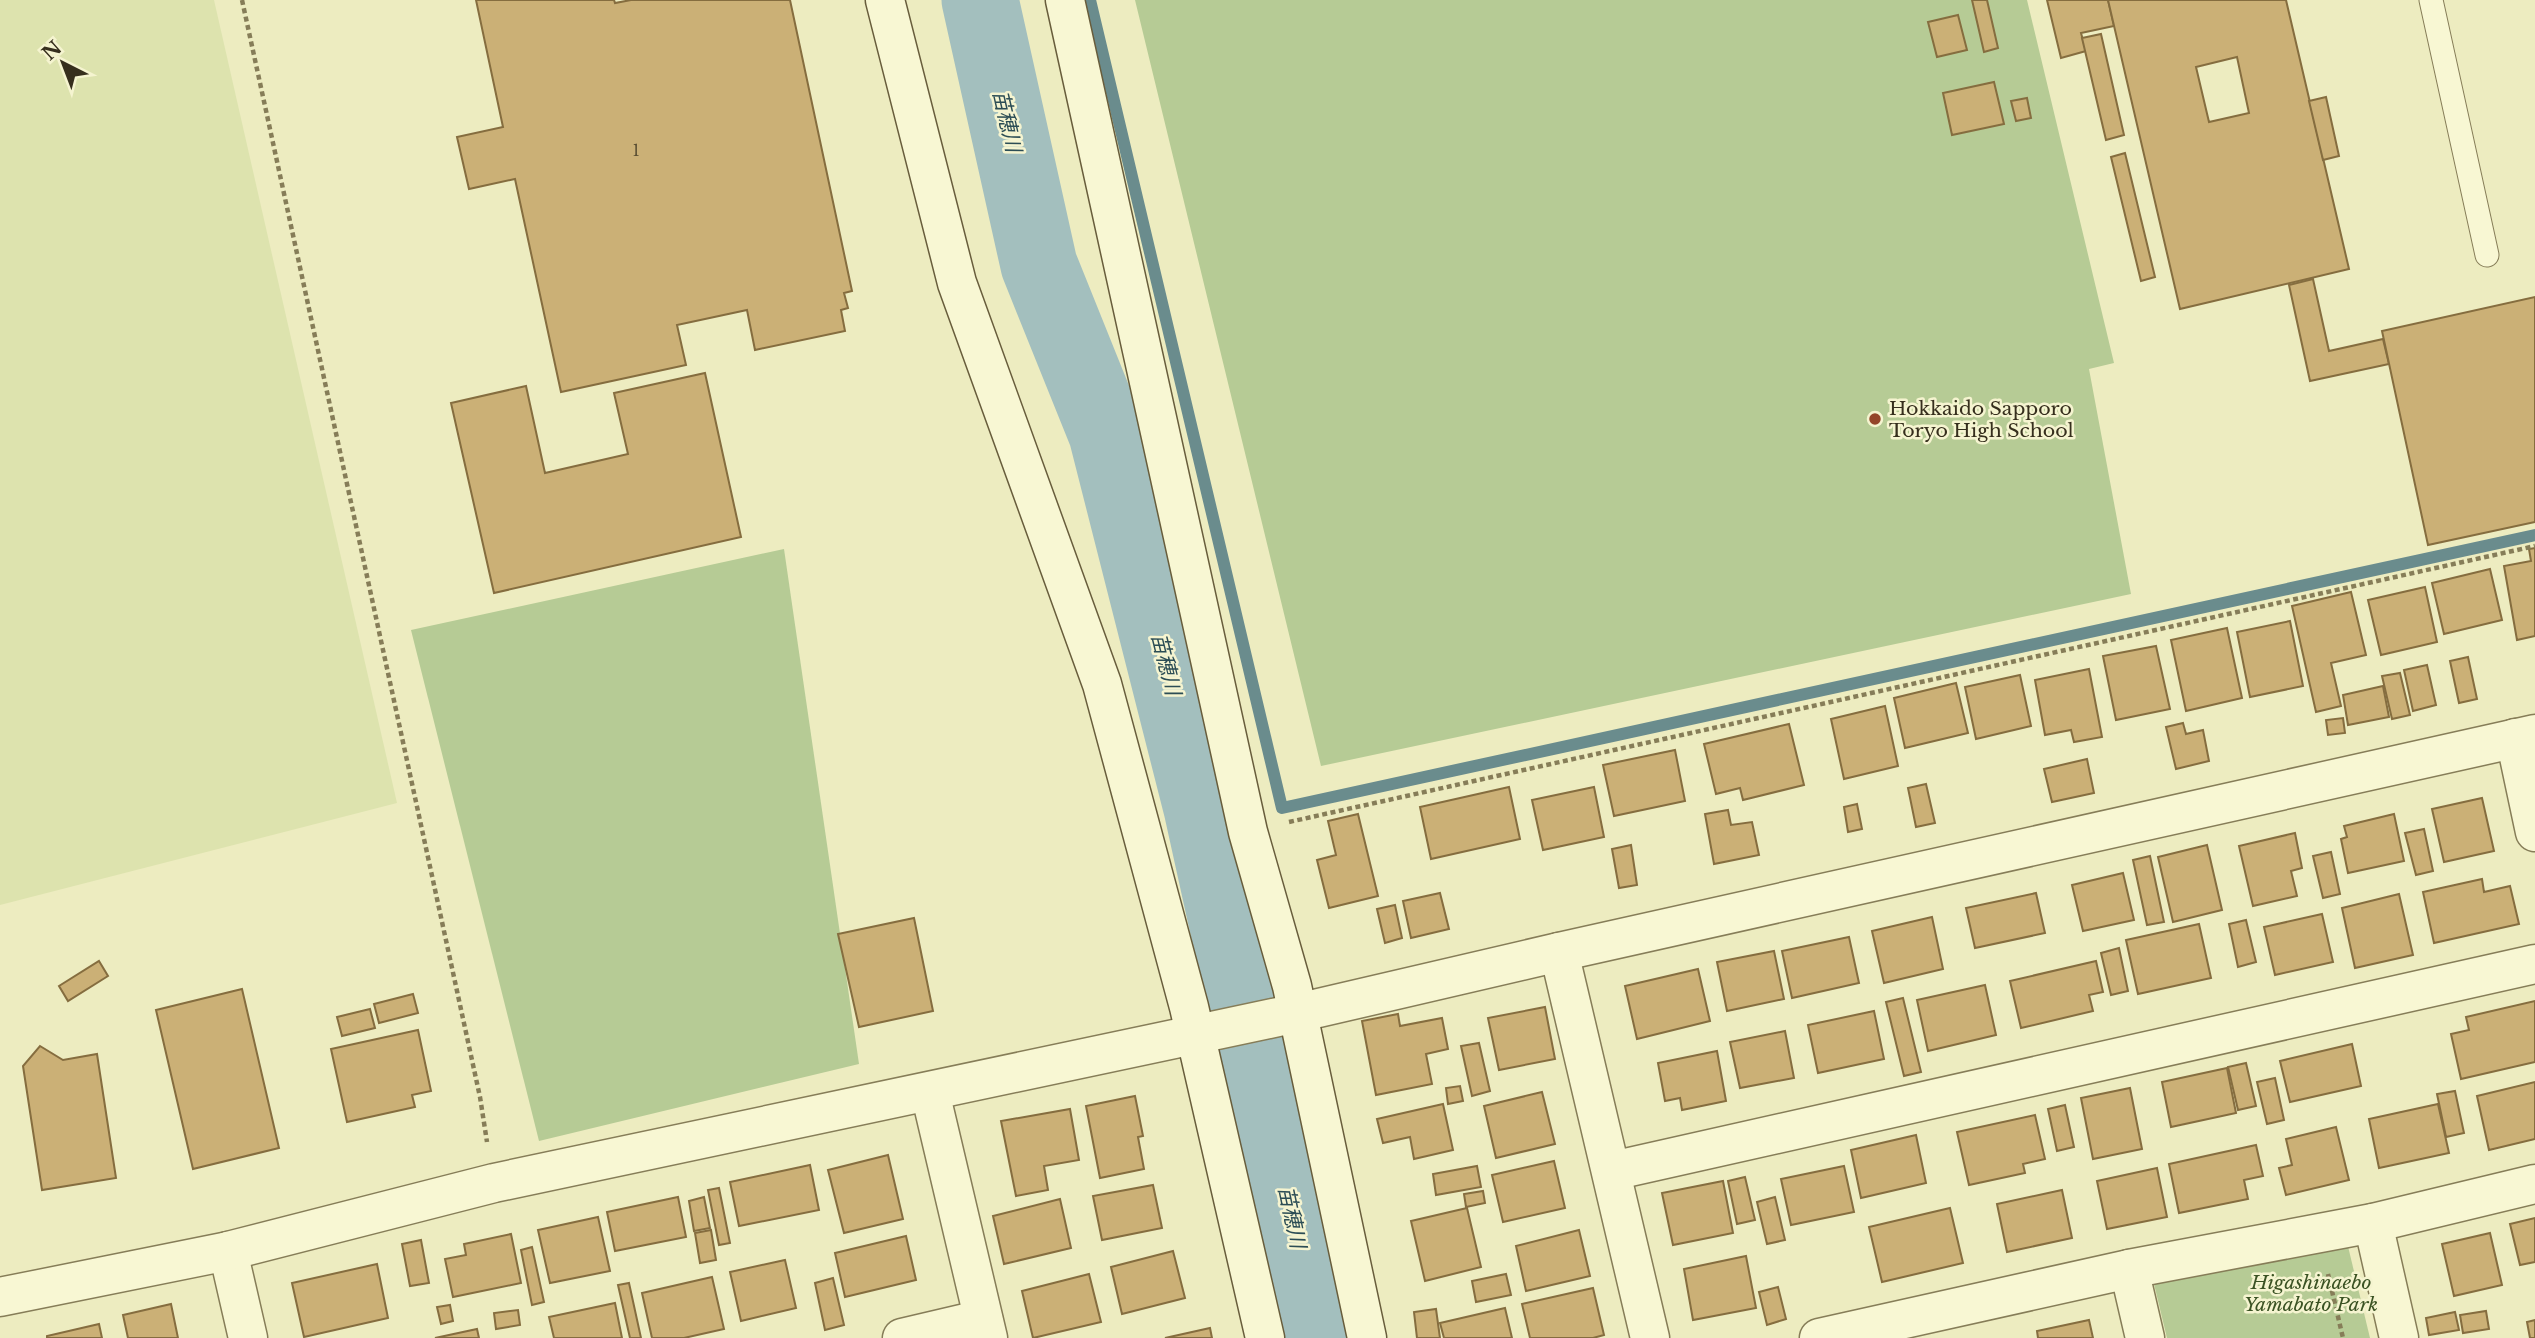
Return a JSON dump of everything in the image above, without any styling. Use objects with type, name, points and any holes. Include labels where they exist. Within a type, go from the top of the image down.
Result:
[{"type":"street","points":[[885,0],[957,283],[1102,684],[1203,1032],[1265,1338]]},
{"type":"street","points":[[1065,0],[1244,818],[1292,986],[1282,1016],[1367,1338]]},
{"type":"street","points":[[0,1297],[228,1251],[494,1182],[1282,1016],[2525,736],[2535,832]]},
{"type":"street","points":[[1559,952],[1650,1338]]},
{"type":"street","points":[[1612,1171],[2535,964]]},
{"type":"street","points":[[902,1338],[985,1328],[930,1092]]},
{"type":"street","points":[[1819,1338],[1886,1330],[2129,1269],[2373,1223],[2535,1184]]},
{"type":"street","points":[[2373,1223],[2399,1338]]},
{"type":"street","points":[[228,1251],[248,1338]]},
{"type":"street","points":[[2129,1269],[2145,1338]]},
{"type":"lane","points":[[2431,0],[2487,255]]},
{"type":"path","points":[[242,0],[480,1097],[494,1182]]},
{"type":"path","points":[[1288,822],[2535,546]]},
{"type":"path","points":[[2326,1268],[2343,1338]]},
{"type":"green space","points":[[0,0],[214,0],[397,803],[0,905]]},
{"type":"green space","name":"Hokkaido Sapporo Toryo High School","points":[[1135,0],[2027,0],[2114,363],[2089,369],[2131,594],[1321,766]]},
{"type":"green space","points":[[784,549],[859,1064],[539,1141],[411,630]]},
{"type":"green space","name":"Higashinaebo Yamabato Park","points":[[2346,1238],[2370,1338],[2167,1338],[2154,1284]]},
{"type":"building","points":[[476,0],[614,0],[615,3],[631,0],[790,0],[852,291],[844,293],[848,308],[841,310],[845,331],[755,350],[747,310],[677,325],[686,365],[561,392],[515,179],[469,189],[457,137],[503,127]]},
{"type":"building","points":[[1972,0],[1987,0],[1998,48],[1984,52]]},
{"type":"building","points":[[2047,0],[2108,0],[2114,26],[2081,33],[2086,51],[2061,58]]},
{"type":"building","points":[[2108,0],[2286,0],[2349,269],[2180,309]],"holes":[[[2237,57],[2249,113],[2209,122],[2196,67]]]},
{"type":"building","points":[[1958,15],[1967,50],[1937,57],[1928,22]]},
{"type":"building","points":[[2101,34],[2124,135],[2106,140],[2082,38]]},
{"type":"building","points":[[1994,82],[2004,124],[1952,135],[1943,93]]},
{"type":"building","points":[[2326,97],[2339,156],[2323,160],[2309,101]]},
{"type":"building","points":[[2027,98],[2031,118],[2016,121],[2011,101]]},
{"type":"building","points":[[2125,153],[2155,277],[2141,281],[2111,157]]},
{"type":"building","points":[[2313,279],[2329,351],[2383,339],[2389,364],[2310,381],[2289,285]]},
{"type":"building","points":[[2535,297],[2535,522],[2428,545],[2382,331]]},
{"type":"building","points":[[705,373],[741,537],[494,593],[451,403],[526,386],[545,473],[628,454],[614,393]]},
{"type":"building","points":[[2535,548],[2535,636],[2517,640],[2504,566],[2531,561],[2529,549]]},
{"type":"building","points":[[2490,569],[2502,620],[2444,634],[2432,583]]},
{"type":"building","points":[[2425,587],[2437,642],[2381,655],[2368,600]]},
{"type":"building","points":[[2351,592],[2366,655],[2331,663],[2341,706],[2316,712],[2292,606]]},
{"type":"building","points":[[2290,621],[2303,686],[2250,697],[2237,632]]},
{"type":"building","points":[[2227,628],[2242,698],[2186,711],[2171,640]]},
{"type":"building","points":[[2156,646],[2170,709],[2116,720],[2103,656]]},
{"type":"building","points":[[2468,657],[2477,699],[2459,703],[2450,661]]},
{"type":"building","points":[[2427,665],[2436,705],[2413,711],[2404,670]]},
{"type":"building","points":[[2089,669],[2102,737],[2074,742],[2071,730],[2045,735],[2035,680]]},
{"type":"building","points":[[2400,673],[2410,715],[2392,719],[2382,676]]},
{"type":"building","points":[[2020,675],[2031,726],[1976,739],[1965,687]]},
{"type":"building","points":[[1956,683],[1968,733],[1905,748],[1894,698]]},
{"type":"building","points":[[2383,686],[2389,717],[2348,725],[2343,695]]},
{"type":"building","points":[[1885,706],[1898,766],[1844,779],[1831,719]]},
{"type":"building","points":[[2343,718],[2345,733],[2328,735],[2326,720]]},
{"type":"building","points":[[2183,723],[2186,734],[2203,730],[2209,761],[2176,769],[2166,727]]},
{"type":"building","points":[[1789,724],[1804,785],[1743,800],[1740,788],[1716,794],[1704,744]]},
{"type":"building","points":[[1675,750],[1685,801],[1614,816],[1603,765]]},
{"type":"building","points":[[2087,759],[2094,793],[2052,802],[2044,769]]},
{"type":"building","points":[[1926,784],[1935,823],[1916,827],[1908,788]]},
{"type":"building","points":[[1509,787],[1520,839],[1431,859],[1420,807]]},
{"type":"building","points":[[1594,787],[1604,837],[1543,850],[1532,800]]},
{"type":"building","points":[[2482,798],[2494,851],[2444,862],[2432,809]]},
{"type":"building","points":[[1857,804],[1862,829],[1848,832],[1844,807]]},
{"type":"building","points":[[1728,810],[1731,825],[1752,822],[1759,855],[1714,864],[1705,814]]},
{"type":"building","points":[[1358,814],[1378,896],[1329,908],[1317,860],[1336,855],[1328,821]]},
{"type":"building","points":[[2394,814],[2404,861],[2348,873],[2341,839],[2347,837],[2344,826]]},
{"type":"building","points":[[2424,829],[2433,871],[2416,875],[2405,833]]},
{"type":"building","points":[[2295,833],[2302,868],[2291,871],[2297,896],[2253,906],[2239,846]]},
{"type":"building","points":[[1631,845],[1637,885],[1619,888],[1612,849]]},
{"type":"building","points":[[2207,845],[2222,910],[2173,922],[2158,857]]},
{"type":"building","points":[[2331,852],[2340,894],[2323,898],[2313,856]]},
{"type":"building","points":[[2150,856],[2164,922],[2147,925],[2133,860]]},
{"type":"building","points":[[2123,873],[2134,920],[2083,931],[2072,885]]},
{"type":"building","points":[[2482,879],[2484,892],[2510,886],[2519,924],[2434,943],[2423,892]]},
{"type":"building","points":[[1440,893],[1449,929],[1411,938],[1403,901]]},
{"type":"building","points":[[2036,893],[2045,933],[1975,948],[1966,908]]},
{"type":"building","points":[[2399,894],[2413,955],[2355,968],[2342,908]]},
{"type":"building","points":[[1395,905],[1402,938],[1385,943],[1377,909]]},
{"type":"building","points":[[2322,914],[2333,962],[2275,975],[2264,927]]},
{"type":"building","points":[[1932,917],[1943,969],[1884,983],[1872,931]]},
{"type":"building","points":[[914,918],[933,1011],[859,1027],[838,934]]},
{"type":"building","points":[[2246,920],[2256,962],[2238,967],[2229,924]]},
{"type":"building","points":[[2199,924],[2211,978],[2138,994],[2126,940]]},
{"type":"building","points":[[1849,937],[1859,983],[1792,998],[1782,951]]},
{"type":"building","points":[[2119,948],[2128,991],[2111,995],[2101,953]]},
{"type":"building","points":[[1774,951],[1784,999],[1727,1011],[1717,962]]},
{"type":"building","points":[[99,961],[108,976],[68,1001],[59,986]]},
{"type":"building","points":[[2096,961],[2103,992],[2089,995],[2093,1011],[2021,1028],[2010,981]]},
{"type":"building","points":[[1698,969],[1710,1021],[1637,1039],[1625,986]]},
{"type":"building","points":[[1985,985],[1996,1035],[1928,1051],[1917,1000]]},
{"type":"building","points":[[242,989],[279,1148],[193,1169],[156,1010]]},
{"type":"building","points":[[413,994],[418,1013],[379,1023],[374,1004]]},
{"type":"building","points":[[1903,998],[1921,1072],[1904,1076],[1886,1002]]},
{"type":"building","points":[[2535,1001],[2535,1062],[2461,1079],[2451,1034],[2469,1030],[2466,1017]]},
{"type":"building","points":[[1545,1007],[1555,1059],[1499,1070],[1488,1018]]},
{"type":"building","points":[[370,1009],[375,1028],[342,1036],[337,1017]]},
{"type":"building","points":[[1874,1011],[1884,1059],[1818,1073],[1808,1025]]},
{"type":"building","points":[[1398,1014],[1400,1026],[1442,1018],[1448,1049],[1426,1054],[1432,1084],[1376,1095],[1362,1021]]},
{"type":"building","points":[[418,1030],[431,1091],[412,1095],[415,1107],[347,1122],[331,1049]]},
{"type":"building","points":[[1785,1031],[1794,1078],[1740,1088],[1730,1042]]},
{"type":"building","points":[[1479,1043],[1490,1091],[1472,1096],[1461,1046]]},
{"type":"building","points":[[2352,1044],[2361,1086],[2290,1102],[2280,1061]]},
{"type":"building","points":[[40,1046],[63,1060],[97,1054],[116,1178],[42,1190],[23,1066]]},
{"type":"building","points":[[1717,1051],[1726,1101],[1682,1110],[1680,1098],[1665,1101],[1658,1063]]},
{"type":"building","points":[[2246,1063],[2256,1106],[2238,1110],[2228,1067]]},
{"type":"building","points":[[2227,1068],[2236,1113],[2171,1127],[2162,1082]]},
{"type":"building","points":[[2275,1078],[2284,1120],[2267,1124],[2257,1082]]},
{"type":"building","points":[[2535,1082],[2535,1139],[2489,1150],[2477,1096]]},
{"type":"building","points":[[1460,1086],[1463,1101],[1448,1104],[1446,1088]]},
{"type":"building","points":[[2130,1088],[2142,1149],[2093,1159],[2081,1098]]},
{"type":"building","points":[[2455,1091],[2464,1133],[2446,1137],[2437,1094]]},
{"type":"building","points":[[1542,1092],[1555,1144],[1496,1158],[1484,1106]]},
{"type":"building","points":[[1135,1096],[1143,1136],[1138,1137],[1144,1169],[1100,1178],[1086,1106]]},
{"type":"building","points":[[1443,1104],[1453,1150],[1414,1159],[1410,1137],[1383,1143],[1377,1119]]},
{"type":"building","points":[[2438,1104],[2449,1153],[2379,1168],[2369,1119]]},
{"type":"building","points":[[2065,1105],[2074,1147],[2057,1151],[2048,1109]]},
{"type":"building","points":[[1070,1109],[1079,1160],[1044,1166],[1048,1190],[1016,1196],[1001,1121]]},
{"type":"building","points":[[2035,1115],[2045,1159],[2023,1164],[2025,1173],[1969,1185],[1957,1132]]},
{"type":"building","points":[[2336,1127],[2349,1180],[2286,1195],[2279,1168],[2292,1165],[2286,1139]]},
{"type":"building","points":[[1916,1135],[1926,1183],[1861,1198],[1851,1150]]},
{"type":"building","points":[[2256,1145],[2263,1176],[2244,1180],[2248,1199],[2179,1213],[2169,1164]]},
{"type":"building","points":[[888,1155],[903,1219],[844,1233],[828,1170]]},
{"type":"building","points":[[1554,1161],[1565,1208],[1503,1222],[1492,1175]]},
{"type":"building","points":[[810,1165],[819,1210],[739,1226],[730,1182]]},
{"type":"building","points":[[1477,1166],[1481,1187],[1436,1195],[1433,1174]]},
{"type":"building","points":[[1844,1166],[1854,1212],[1791,1225],[1781,1179]]},
{"type":"building","points":[[2157,1168],[2167,1217],[2107,1229],[2097,1181]]},
{"type":"building","points":[[1745,1177],[1755,1220],[1737,1224],[1728,1181]]},
{"type":"building","points":[[1723,1181],[1733,1233],[1673,1245],[1662,1193]]},
{"type":"building","points":[[1153,1185],[1162,1228],[1102,1240],[1093,1196]]},
{"type":"building","points":[[719,1188],[730,1243],[719,1245],[708,1190]]},
{"type":"building","points":[[2062,1190],[2072,1238],[2007,1252],[1997,1204]]},
{"type":"building","points":[[1483,1191],[1485,1203],[1466,1207],[1464,1194]]},
{"type":"building","points":[[678,1197],[686,1237],[615,1251],[607,1212]]},
{"type":"building","points":[[704,1197],[710,1228],[694,1231],[689,1201]]},
{"type":"building","points":[[1775,1197],[1785,1240],[1767,1244],[1757,1202]]},
{"type":"building","points":[[1060,1199],[1071,1248],[1004,1264],[993,1216]]},
{"type":"building","points":[[1467,1208],[1481,1267],[1425,1281],[1411,1221]]},
{"type":"building","points":[[1950,1208],[1963,1263],[1882,1282],[1869,1227]]},
{"type":"building","points":[[598,1217],[610,1271],[550,1283],[538,1230]]},
{"type":"building","points":[[2535,1218],[2535,1262],[2520,1265],[2510,1224]]},
{"type":"building","points":[[711,1230],[716,1260],[700,1263],[695,1233]]},
{"type":"building","points":[[1579,1230],[1590,1276],[1526,1291],[1516,1246]]},
{"type":"building","points":[[2490,1233],[2502,1285],[2454,1296],[2442,1244]]},
{"type":"building","points":[[511,1234],[521,1283],[453,1297],[445,1259],[466,1255],[464,1244]]},
{"type":"building","points":[[906,1236],[916,1280],[845,1297],[835,1253]]},
{"type":"building","points":[[421,1240],[429,1283],[410,1286],[402,1244]]},
{"type":"building","points":[[532,1247],[544,1302],[532,1305],[521,1250]]},
{"type":"building","points":[[1173,1251],[1185,1298],[1122,1314],[1111,1267]]},
{"type":"building","points":[[1746,1256],[1756,1308],[1693,1320],[1684,1269]]},
{"type":"building","points":[[785,1260],[796,1308],[741,1321],[730,1272]]},
{"type":"building","points":[[377,1264],[388,1318],[304,1337],[292,1283]]},
{"type":"building","points":[[1089,1274],[1101,1322],[1033,1338],[1022,1291]]},
{"type":"building","points":[[1506,1274],[1511,1295],[1476,1302],[1472,1281]]},
{"type":"building","points":[[712,1277],[724,1329],[684,1338],[652,1338],[642,1293]]},
{"type":"building","points":[[833,1278],[844,1325],[825,1330],[815,1283]]},
{"type":"building","points":[[629,1283],[641,1338],[630,1338],[618,1285]]},
{"type":"building","points":[[1778,1287],[1786,1319],[1767,1325],[1759,1292]]},
{"type":"building","points":[[1593,1288],[1604,1335],[1593,1338],[1530,1338],[1522,1304]]},
{"type":"building","points":[[615,1303],[622,1338],[554,1338],[549,1317]]},
{"type":"building","points":[[171,1304],[178,1338],[128,1338],[123,1315]]},
{"type":"building","points":[[450,1305],[453,1321],[441,1324],[437,1307]]},
{"type":"building","points":[[1505,1308],[1512,1338],[1444,1338],[1440,1323]]},
{"type":"building","points":[[1436,1309],[1440,1338],[1417,1338],[1414,1312]]},
{"type":"building","points":[[518,1310],[520,1325],[496,1329],[494,1313]]},
{"type":"building","points":[[2486,1311],[2489,1329],[2463,1333],[2460,1315]]},
{"type":"building","points":[[2455,1312],[2459,1330],[2429,1335],[2426,1318]]},
{"type":"building","points":[[2089,1320],[2093,1338],[2038,1338],[2037,1331]]},
{"type":"building","points":[[2535,1320],[2535,1338],[2530,1338],[2527,1322]]},
{"type":"building","points":[[99,1324],[102,1338],[47,1338],[47,1336]]},
{"type":"building","points":[[1210,1328],[1212,1338],[1165,1338]]},
{"type":"building","points":[[477,1329],[479,1338],[435,1338]]},
{"type":"waterway","name":"苗穂川","points":[[980,0],[1039,265],[1107,434],[1202,808],[1319,1338]]},
{"type":"waterway","points":[[1090,0],[1282,808],[2535,535]]},
{"type":"place","name":"Hokkaido Sapporo Toryo High School","points":[[1875,419]]}]
